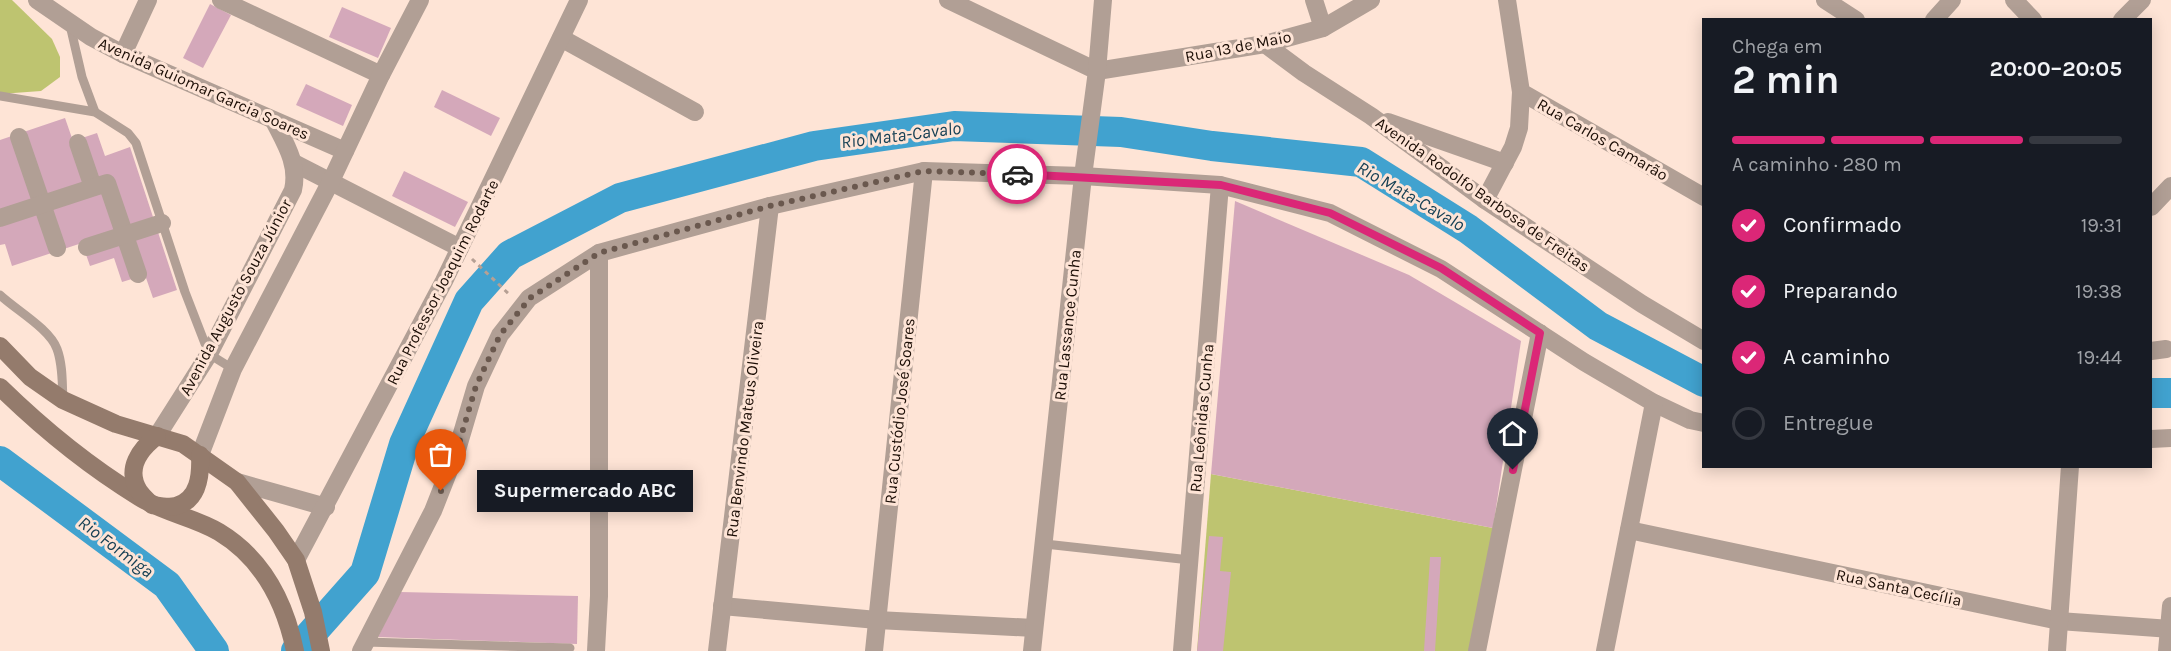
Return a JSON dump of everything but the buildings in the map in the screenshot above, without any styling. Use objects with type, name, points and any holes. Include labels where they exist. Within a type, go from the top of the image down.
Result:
[{"type":"street","name":"Avenida Guiomar Garcia Soares","points":[[37,0],[70,23],[123,54],[345,151]]},
{"type":"street","points":[[123,54],[148,0]]},
{"type":"street","points":[[221,0],[381,75]]},
{"type":"street","name":"Avenida Augusto Souza Júnior","points":[[200,455],[233,369],[331,181],[381,75],[420,0]]},
{"type":"street","points":[[948,0],[1097,71]]},
{"type":"street","name":"Rua Lassance Cunha","points":[[1032,651],[1083,176],[1095,92],[1102,0]]},
{"type":"street","points":[[1314,0],[1323,28]]},
{"type":"street","name":"Rua 13 de Maio","points":[[1097,71],[1265,44],[1323,28],[1371,0]]},
{"type":"street","name":"Rua Carlos Camarão","points":[[1506,0],[1521,92],[1702,196]]},
{"type":"street","points":[[1825,0],[1853,18]]},
{"type":"street","points":[[1936,18],[1952,0]]},
{"type":"street","points":[[2014,0],[2031,18]]},
{"type":"street","points":[[2124,18],[2142,0]]},
{"type":"street","name":"Rua Professor Joaquim Rodarte","points":[[297,563],[460,248],[577,1]]},
{"type":"street","points":[[561,38],[695,112]]},
{"type":"street","name":"Avenida Rodolfo Barbosa de Freitas","points":[[1265,44],[1304,73],[1371,116],[1485,200],[1642,304],[1702,340]]},
{"type":"street","points":[[1485,200],[1513,147],[1519,128],[1521,92]]},
{"type":"street","points":[[1371,116],[1505,163]]},
{"type":"street","name":"Avenida Augusto Souza Júnior","points":[[157,436],[209,354],[293,190],[294,163],[274,121]]},
{"type":"street","points":[[19,137],[57,248]]},
{"type":"street","points":[[78,143],[93,188]]},
{"type":"street","points":[[294,163],[460,248]]},
{"type":"street","points":[[364,646],[433,511],[457,450],[476,386],[500,335],[530,298],[599,253],[770,206],[924,171],[1083,176],[1221,185],[1330,213],[1441,268],[1540,333],[1654,403],[1690,420],[1702,423]]},
{"type":"street","name":"Rua Custódio José Soares","points":[[874,651],[924,171]]},
{"type":"street","points":[[0,218],[107,183],[138,274]]},
{"type":"street","name":"Rua Leônidas Cunha","points":[[1182,651],[1221,185]]},
{"type":"street","points":[[2152,204],[2171,186]]},
{"type":"street","name":"Rua Benvindo Mateus Oliveira","points":[[717,651],[770,206]]},
{"type":"street","points":[[87,247],[162,223]]},
{"type":"street","points":[[596,651],[599,596],[599,253]]},
{"type":"street","points":[[1477,651],[1540,333]]},
{"type":"street","points":[[0,346],[30,377],[63,400],[116,424],[183,444],[237,482],[276,531],[297,563],[313,612],[321,651]]},
{"type":"street","points":[[0,387],[20,407],[109,479],[152,505],[218,531],[247,552],[265,575],[284,608],[294,651]]},
{"type":"street","points":[[1605,651],[1654,403]]},
{"type":"street","points":[[157,436],[142,447],[136,461],[134,476],[138,490],[152,505],[175,507],[189,500],[197,488],[201,470],[200,455]]},
{"type":"street","points":[[2152,439],[2171,438]]},
{"type":"street","points":[[2057,651],[2070,468]]},
{"type":"street","points":[[237,482],[326,507]]},
{"type":"street","name":"Rua Santa Cecília","points":[[1629,530],[2059,621],[2170,628]]},
{"type":"street","points":[[722,606],[877,620],[1034,628]]},
{"type":"street","points":[[2168,651],[2171,606]]},
{"type":"lane","points":[[70,23],[80,68],[95,112]]},
{"type":"lane","points":[[0,96],[95,112],[128,133],[136,144],[195,322],[209,354],[233,369]]},
{"type":"lane","points":[[0,296],[47,334],[57,347],[61,365],[63,400]]},
{"type":"lane","points":[[1045,544],[1190,560]]},
{"type":"lane","points":[[364,646],[570,648]]},
{"type":"path","points":[[477,264],[509,294]]},
{"type":"green space","points":[[0,0],[12,0],[52,39],[60,57],[60,77],[41,91],[0,94]]},
{"type":"green space","points":[[1211,474],[1493,528],[1470,651],[1197,651]]},
{"type":"waterway","name":"Rio Mata-Cavalo","points":[[296,651],[365,573],[404,444],[469,301],[510,255],[620,198],[814,146],[954,126],[1121,132],[1212,146],[1361,162],[1468,229],[1598,326],[1702,381]]},
{"type":"waterway","name":"Rio Mata-Cavalo","points":[[2152,393],[2171,393]]},
{"type":"waterway","name":"Rio Formiga","points":[[0,461],[167,585],[214,651]]},
{"type":"way so far","points":[[441,491],[457,450],[476,386],[500,335],[530,298],[599,253],[770,206],[924,171],[1017,174]]},
{"type":"place","name":"Supermercado ABC","points":[[441,491]]},
{"type":"route","points":[[1017,174],[1221,185],[1330,213],[1441,268],[1540,333],[1513,470]]}]
